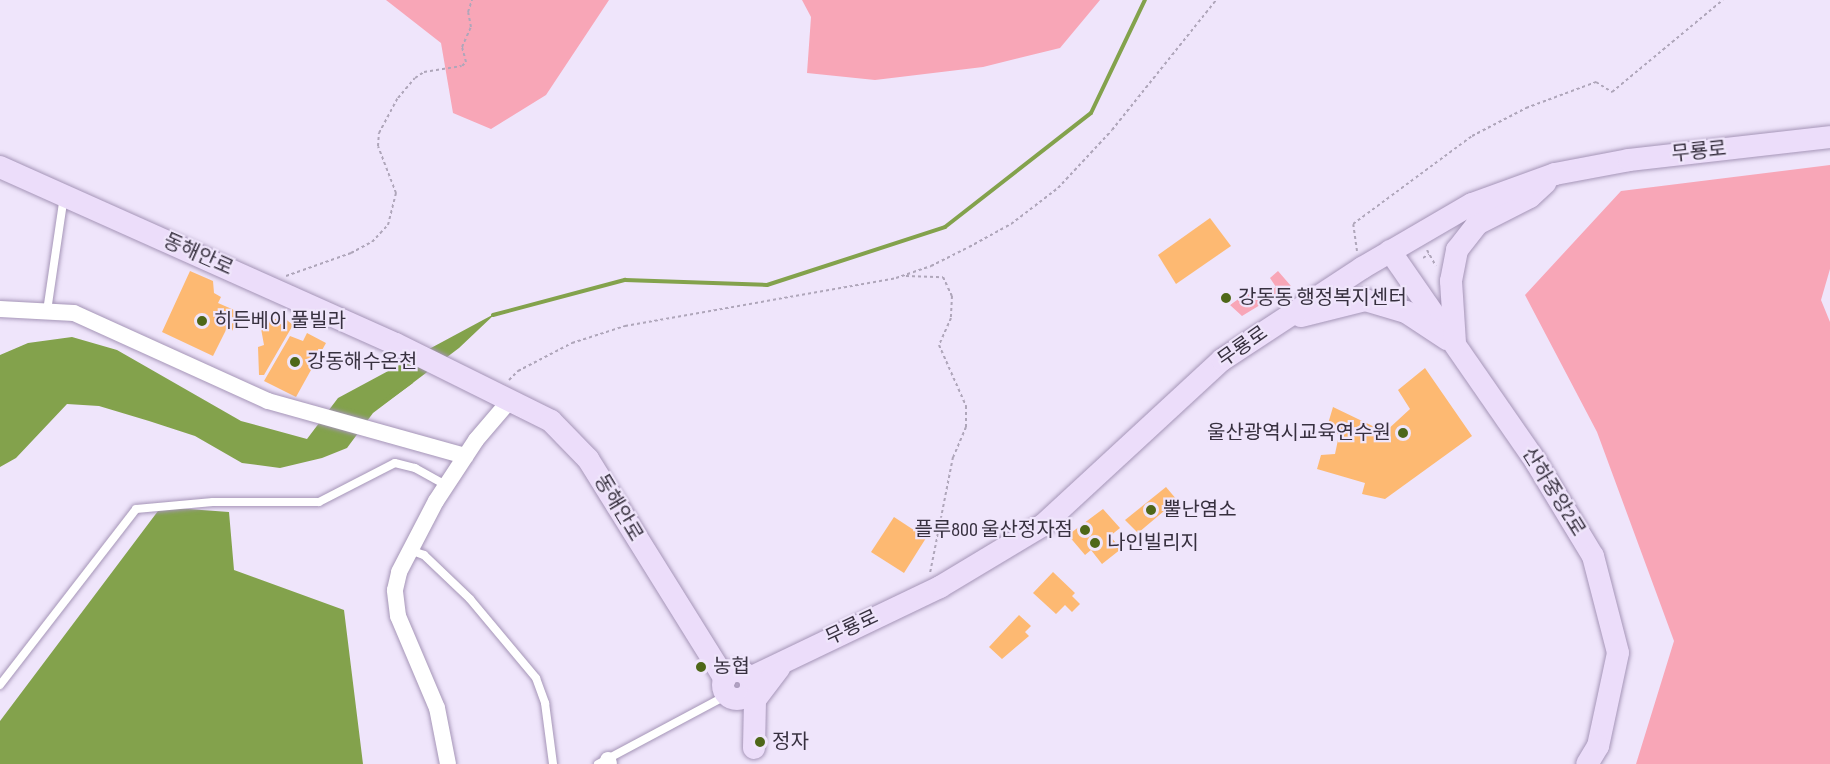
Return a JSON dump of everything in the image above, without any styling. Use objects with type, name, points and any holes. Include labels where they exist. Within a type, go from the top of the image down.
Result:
[{"type":"main road","name":"무룡로","points":[[729,691],[737,671],[750,678],[926,594],[1043,525],[1086,489],[1193,385],[1287,317],[1362,268],[1472,204],[1555,174],[1629,160],[1830,136]]},
{"type":"main road","name":"동해안로","points":[[0,167],[396,345],[540,413],[575,441],[729,691],[757,756]]},
{"type":"main road","points":[[1456,345],[1451,281],[1457,250],[1477,224],[1530,197],[1555,174]]},
{"type":"main road","name":"산하중앙2로","points":[[1390,251],[1536,462],[1593,556],[1618,653],[1598,746],[1587,764]]},
{"type":"main road","points":[[1287,317],[1314,315],[1344,302],[1365,300],[1406,312],[1456,345]]},
{"type":"main road","points":[[757,756],[752,728],[755,700],[760,688],[786,660]]},
{"type":"street","points":[[0,309],[47,311],[87,318],[268,401],[319,418],[465,456]]},
{"type":"street","points":[[448,764],[431,689],[395,603],[399,572],[446,485],[504,396]]},
{"type":"lane","points":[[47,311],[64,195]]},
{"type":"lane","points":[[0,685],[136,509],[213,502],[319,502],[395,463],[415,468],[446,485]]},
{"type":"lane","points":[[409,550],[424,555],[470,599],[536,678],[545,703],[552,764]]},
{"type":"lane","points":[[605,763],[729,691]]},
{"type":"path","points":[[266,286],[351,253],[372,242],[388,225],[396,193],[377,138],[398,98],[415,78],[424,72],[462,66],[466,62],[462,47],[471,27],[468,12],[472,0]]},
{"type":"path","points":[[504,396],[518,371],[543,357],[625,326],[901,276],[932,266],[1011,224],[1058,188],[1112,130],[1216,0]]},
{"type":"path","points":[[1362,268],[1353,224],[1375,204],[1472,136],[1527,108],[1596,82],[1612,92],[1723,0]]},
{"type":"path","points":[[1425,247],[1438,268],[1444,269]]},
{"type":"path","points":[[1423,258],[1429,254]]},
{"type":"path","points":[[901,276],[943,277],[952,296],[951,318],[939,345],[966,406],[966,427],[953,457],[926,594]]},
{"type":"shaded area","points":[[386,0],[609,0],[546,95],[491,129],[453,113],[441,43]]},
{"type":"shaded area","points":[[802,0],[1100,0],[1060,48],[983,67],[875,80],[807,73],[811,17]]},
{"type":"shaded area","points":[[1830,165],[1830,269],[1821,300],[1830,322],[1830,764],[1636,764],[1674,641],[1597,432],[1525,295],[1621,191]]},
{"type":"shaded area","points":[[1278,271],[1291,286],[1242,316],[1230,305],[1254,288],[1261,297],[1276,287],[1270,278]]},
{"type":"shaded area","points":[[496,313],[459,348],[373,413],[347,448],[322,458],[280,468],[242,463],[195,436],[99,406],[67,404],[16,458],[0,467],[0,355],[28,343],[72,337],[117,350],[241,421],[307,439],[338,398]]},
{"type":"shaded area","points":[[161,507],[229,512],[234,570],[344,610],[363,764],[0,764],[0,721]]},
{"type":"building","name":"강동동 행정복지센터","points":[[1210,218],[1231,246],[1176,284],[1158,255]]},
{"type":"building","name":"히든베이 풀빌라","points":[[190,271],[213,281],[214,293],[221,297],[218,303],[241,313],[232,331],[227,328],[213,356],[162,332]]},
{"type":"building","points":[[283,317],[293,325],[264,375],[259,375],[258,347],[264,345],[260,323]]},
{"type":"building","name":"강동해수온천","points":[[307,333],[326,343],[296,397],[264,381],[290,336],[303,341]]},
{"type":"building","name":"울산광역시교육연수원","points":[[1425,368],[1472,436],[1385,499],[1362,494],[1365,483],[1317,469],[1321,455],[1335,454],[1339,435],[1327,427],[1333,407],[1385,432],[1410,409],[1398,390]]},
{"type":"building","name":"뿔난염소","points":[[1166,487],[1177,500],[1138,533],[1125,520]]},
{"type":"building","name":"나인빌리지","points":[[1103,509],[1120,528],[1110,536],[1121,549],[1102,564],[1091,550],[1085,555],[1068,535]]},
{"type":"building","points":[[894,517],[926,538],[904,573],[871,552]]},
{"type":"building","points":[[1053,572],[1075,593],[1072,596],[1080,604],[1072,612],[1065,605],[1056,614],[1033,593]]},
{"type":"building","points":[[1019,615],[1031,626],[1025,632],[1029,636],[1002,659],[989,647]]},
{"type":"waterway","points":[[493,315],[625,280],[767,285],[945,227],[1091,113],[1145,0]]},
{"type":"waterway","points":[[378,406],[411,382]]},
{"type":"place","name":"강동동 행정복지센터","points":[[1226,298]]},
{"type":"place","name":"히든베이 풀빌라","points":[[202,321]]},
{"type":"place","name":"강동해수온천","points":[[295,362]]},
{"type":"place","name":"울산광역시교육연수원","points":[[1403,433]]},
{"type":"place","name":"뿔난염소","points":[[1151,510]]},
{"type":"place","name":"플루800 울산정자점","points":[[1085,530]]},
{"type":"place","name":"나인빌리지","points":[[1095,543]]},
{"type":"place","name":"농협","points":[[701,667]]},
{"type":"place","name":"정자","points":[[760,742]]}]
